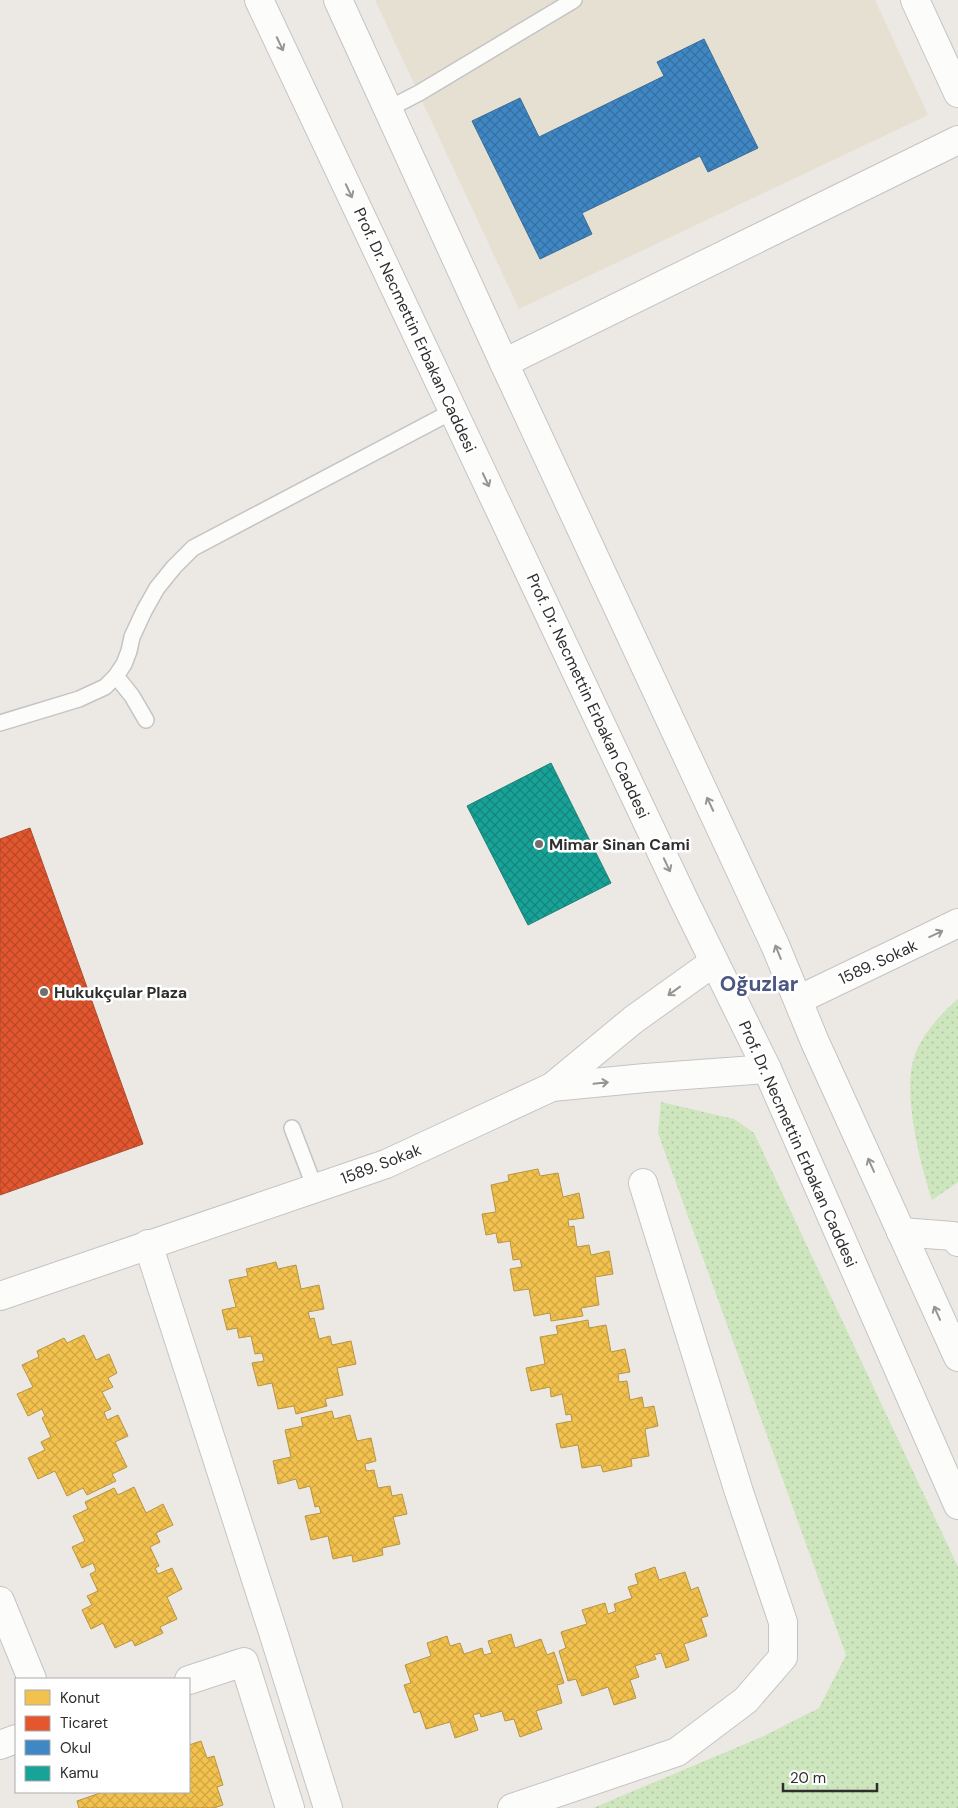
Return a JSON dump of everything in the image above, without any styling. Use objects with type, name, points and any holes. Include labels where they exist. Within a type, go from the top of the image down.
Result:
[{"type":"street","name":"Prof. Dr. Necmettin Erbakan Caddesi","points":[[259,0],[714,962],[767,1069],[958,1505]]},
{"type":"street","points":[[338,0],[504,363],[775,945],[815,1042],[958,1357]]},
{"type":"street","points":[[916,0],[958,92]]},
{"type":"street","points":[[504,363],[958,140]]},
{"type":"street","name":"1589. Sokak","points":[[798,1000],[958,924]]},
{"type":"street","points":[[552,1087],[633,1020],[714,962]]},
{"type":"street","name":"1589. Sokak","points":[[0,1296],[386,1164],[552,1087],[767,1069]]},
{"type":"street","points":[[512,1808],[677,1752],[746,1700],[782,1657],[783,1622],[736,1482],[643,1183]]},
{"type":"street","points":[[902,1232],[956,1235]]},
{"type":"street","points":[[148,1244],[328,1808]]},
{"type":"street","points":[[0,1601],[32,1678]]},
{"type":"street","points":[[190,1680],[244,1662],[290,1808]]},
{"type":"street","points":[[0,1745],[15,1739]]},
{"type":"lane","points":[[388,109],[574,0]]},
{"type":"lane","points":[[0,723],[86,697],[105,687],[124,664],[132,637],[144,610],[157,588],[193,548],[453,411]]},
{"type":"lane","points":[[116,676],[132,696],[146,720]]},
{"type":"lane","points":[[292,1128],[315,1188]]},
{"type":"shaded area","points":[[375,0],[875,0],[928,115],[519,309]]},
{"type":"green space","points":[[958,999],[958,1182],[932,1200],[915,1133],[910,1097],[910,1080],[912,1065],[924,1037]]},
{"type":"green space","points":[[661,1102],[734,1119],[754,1133],[958,1567],[958,1808],[593,1808],[764,1736],[819,1708],[846,1655],[658,1133]]},
{"type":"building: Konut","points":[[538,1169],[540,1176],[558,1173],[563,1197],[579,1193],[584,1218],[568,1220],[569,1227],[574,1226],[577,1247],[589,1245],[591,1255],[609,1251],[613,1274],[595,1277],[599,1305],[581,1308],[583,1316],[551,1321],[550,1313],[534,1316],[529,1289],[514,1291],[510,1269],[522,1267],[520,1259],[513,1260],[510,1241],[498,1243],[496,1233],[486,1235],[482,1214],[496,1212],[491,1185],[509,1181],[508,1175]]},
{"type":"building: Konut","points":[[276,1262],[278,1269],[296,1265],[301,1289],[319,1285],[324,1309],[308,1312],[310,1319],[314,1318],[319,1339],[330,1336],[332,1345],[351,1341],[356,1364],[337,1368],[343,1395],[325,1399],[327,1406],[296,1414],[294,1406],[278,1409],[272,1383],[258,1386],[252,1363],[264,1361],[262,1353],[255,1354],[251,1336],[239,1338],[237,1328],[227,1330],[222,1310],[236,1307],[229,1280],[248,1276],[246,1269]]},
{"type":"building: Konut","points":[[588,1320],[589,1328],[606,1325],[611,1352],[625,1349],[630,1372],[618,1374],[619,1382],[627,1381],[630,1400],[642,1397],[644,1408],[654,1406],[658,1426],[645,1429],[649,1456],[631,1459],[632,1466],[603,1472],[601,1465],[582,1468],[578,1445],[561,1448],[556,1424],[572,1421],[571,1414],[566,1415],[562,1394],[551,1397],[550,1387],[531,1391],[526,1368],[545,1364],[540,1337],[558,1334],[556,1326]]},
{"type":"building: Konut","points":[[84,1335],[96,1360],[109,1354],[117,1373],[108,1378],[113,1387],[102,1392],[111,1409],[104,1412],[107,1420],[118,1415],[128,1436],[115,1442],[127,1467],[112,1474],[116,1481],[87,1495],[83,1488],[67,1496],[55,1471],[38,1479],[28,1458],[45,1450],[41,1442],[51,1437],[42,1418],[45,1416],[42,1409],[28,1416],[17,1394],[33,1387],[22,1365],[39,1357],[37,1351],[64,1338],[67,1343]]},
{"type":"building: Konut","points":[[332,1411],[334,1419],[350,1415],[357,1441],[371,1438],[376,1461],[365,1464],[366,1471],[374,1470],[378,1488],[390,1486],[392,1496],[402,1494],[407,1514],[393,1517],[400,1544],[382,1548],[383,1555],[353,1562],[352,1555],[333,1559],[328,1536],[311,1540],[305,1516],[321,1513],[319,1506],[315,1507],[310,1486],[299,1489],[296,1479],[278,1484],[273,1461],[291,1457],[285,1430],[303,1426],[301,1418]]},
{"type":"building: Konut","points":[[134,1487],[146,1513],[163,1504],[173,1525],[156,1533],[160,1542],[150,1547],[159,1566],[155,1568],[158,1574],[172,1568],[182,1589],[167,1597],[177,1619],[160,1627],[163,1633],[135,1646],[132,1640],[115,1648],[103,1623],[91,1629],[82,1610],[92,1605],[87,1596],[98,1591],[90,1574],[96,1571],[93,1563],[82,1568],[72,1547],[85,1541],[73,1516],[88,1509],[85,1502],[114,1488],[118,1495]]},
{"type":"building: Konut","points":[[655,1567],[659,1580],[685,1572],[691,1590],[698,1587],[708,1616],[701,1618],[707,1636],[684,1644],[689,1660],[666,1668],[661,1653],[654,1655],[656,1659],[635,1666],[639,1677],[630,1680],[636,1698],[614,1705],[608,1687],[582,1696],[576,1679],[568,1681],[559,1651],[566,1648],[561,1632],[587,1624],[582,1610],[605,1603],[608,1614],[616,1611],[614,1604],[632,1598],[628,1587],[638,1584],[635,1574]]},
{"type":"building: Konut","points":[[511,1634],[515,1648],[541,1639],[547,1655],[554,1652],[564,1683],[557,1685],[562,1703],[536,1711],[542,1729],[520,1737],[514,1719],[505,1721],[502,1711],[481,1717],[480,1713],[473,1715],[478,1730],[455,1738],[450,1722],[426,1729],[420,1711],[414,1713],[404,1685],[411,1683],[405,1665],[431,1656],[427,1643],[447,1636],[450,1646],[460,1643],[464,1654],[482,1648],[484,1655],[492,1653],[488,1641]]},
{"type":"building: Konut","points":[[201,1741],[207,1758],[214,1756],[223,1785],[217,1787],[223,1805],[214,1808],[79,1808],[77,1801],[100,1793],[190,1793],[190,1745]]},
{"type":"building: Ticaret","name":"Hukukçular Plaza","points":[[30,828],[143,1144],[0,1195],[0,839]]},
{"type":"building: Okul","points":[[704,39],[758,148],[708,172],[700,156],[582,213],[592,234],[540,259],[472,121],[520,98],[539,137],[664,76],[657,62]]},
{"type":"building: Kamu","name":"Mimar Sinan Cami","points":[[551,763],[611,883],[528,925],[467,806]]},
{"type":"place","name":"Mimar Sinan Cami","points":[[539,844]]},
{"type":"place","name":"Hukukçular Plaza","points":[[44,992]]},
{"type":"district","name":"Oğuzlar","points":[[759,984]]}]
